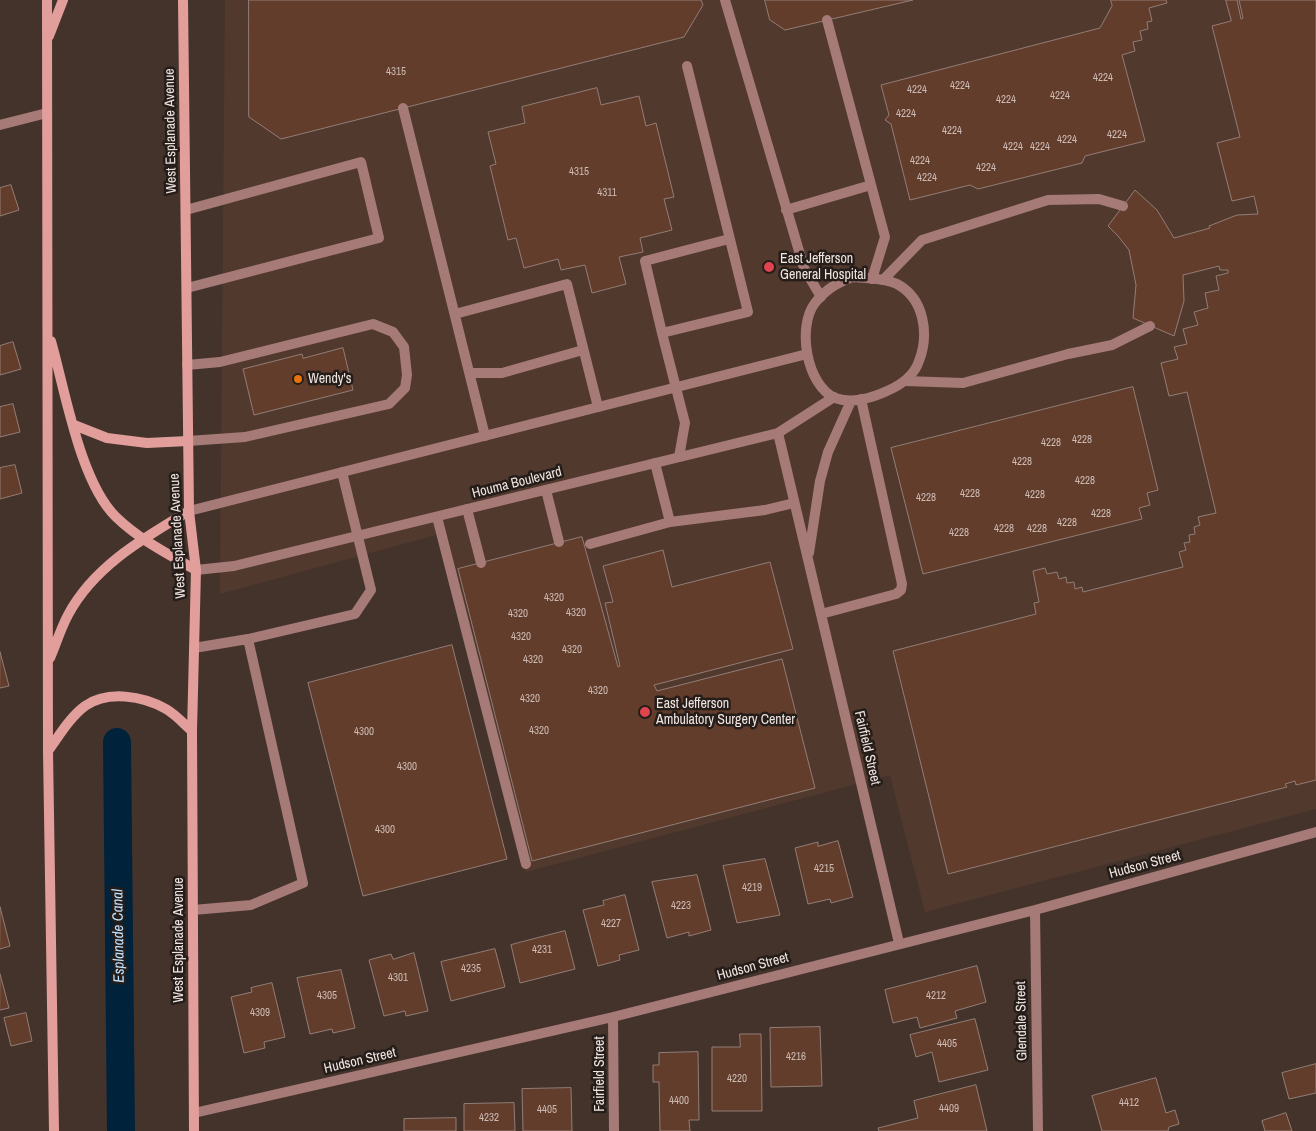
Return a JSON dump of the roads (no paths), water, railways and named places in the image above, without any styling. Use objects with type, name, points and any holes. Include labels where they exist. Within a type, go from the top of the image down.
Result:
[{"type":"main road","points":[[47,0],[48,751],[54,1131]]},
{"type":"main road","points":[[47,43],[63,0]]},
{"type":"main road","name":"West Esplanade Avenue","points":[[183,0],[188,441],[190,510],[196,570],[192,731],[194,1131]]},
{"type":"main road","points":[[48,328],[85,462],[100,496],[115,516],[142,539],[196,570]]},
{"type":"main road","points":[[74,425],[107,438],[147,443],[188,441]]},
{"type":"main road","points":[[48,662],[68,614],[98,574],[142,539],[190,510]]},
{"type":"main road","points":[[48,751],[64,728],[85,706],[104,698],[127,696],[158,706],[166,709],[192,731]]},
{"type":"street","points":[[725,0],[804,268],[821,297]]},
{"type":"street","points":[[827,20],[885,237],[872,279]]},
{"type":"street","points":[[662,333],[748,312],[687,66]]},
{"type":"street","points":[[403,108],[471,373],[485,436]]},
{"type":"street","points":[[0,126],[47,113]]},
{"type":"street","points":[[186,210],[361,162],[380,238],[187,288]]},
{"type":"street","points":[[786,210],[871,185]]},
{"type":"street","points":[[883,280],[922,240],[1048,200],[1099,199],[1123,206]]},
{"type":"street","points":[[679,457],[685,423],[646,261],[729,239]]},
{"type":"street","points":[[852,277],[883,280],[898,284],[915,300],[924,322],[925,346],[917,368],[905,381],[880,395],[851,401],[834,397],[815,376],[807,354],[806,326],[814,304],[831,286],[852,277]]},
{"type":"street","points":[[455,314],[567,284],[598,407]]},
{"type":"street","points":[[187,365],[220,362],[373,324],[392,332],[404,347],[407,375],[404,388],[390,404],[245,437],[188,441]]},
{"type":"street","points":[[905,381],[963,383],[1068,354],[1112,345],[1150,326]]},
{"type":"street","points":[[471,373],[502,373],[584,350]]},
{"type":"street","points":[[190,510],[807,354]]},
{"type":"street","name":"Houma Boulevard","points":[[196,570],[234,566],[778,433],[834,397]]},
{"type":"street","points":[[821,614],[896,594],[901,590],[902,584],[862,399]]},
{"type":"street","name":"Fairfield Street","points":[[808,559],[820,481],[828,452],[851,401]]},
{"type":"street","name":"Fairfield Street","points":[[778,433],[899,943]]},
{"type":"street","points":[[655,463],[670,522]]},
{"type":"street","points":[[194,648],[248,639],[355,614],[371,590],[342,472]]},
{"type":"street","points":[[546,490],[559,542]]},
{"type":"street","points":[[590,544],[670,522],[765,510],[794,502]]},
{"type":"street","points":[[467,509],[481,563]]},
{"type":"street","points":[[437,517],[526,864]]},
{"type":"street","points":[[193,910],[251,905],[302,883],[248,639]]},
{"type":"street","name":"Hudson Street","points":[[194,1113],[613,1017],[1035,910],[1316,832]]},
{"type":"street","name":"Glendale Street","points":[[1035,910],[1038,1131]]},
{"type":"street","name":"Fairfield Street","points":[[613,1017],[614,1131]]},
{"type":"waterway","name":"Esplanade Canal","points":[[117,742],[121,1131]]},
{"type":"place","name":"East Jefferson General Hospital","points":[[769,267]]},
{"type":"place","name":"Wendy's","points":[[298,379]]},
{"type":"place","name":"East Jefferson Ambulatory Surgery Center","points":[[645,712]]}]
